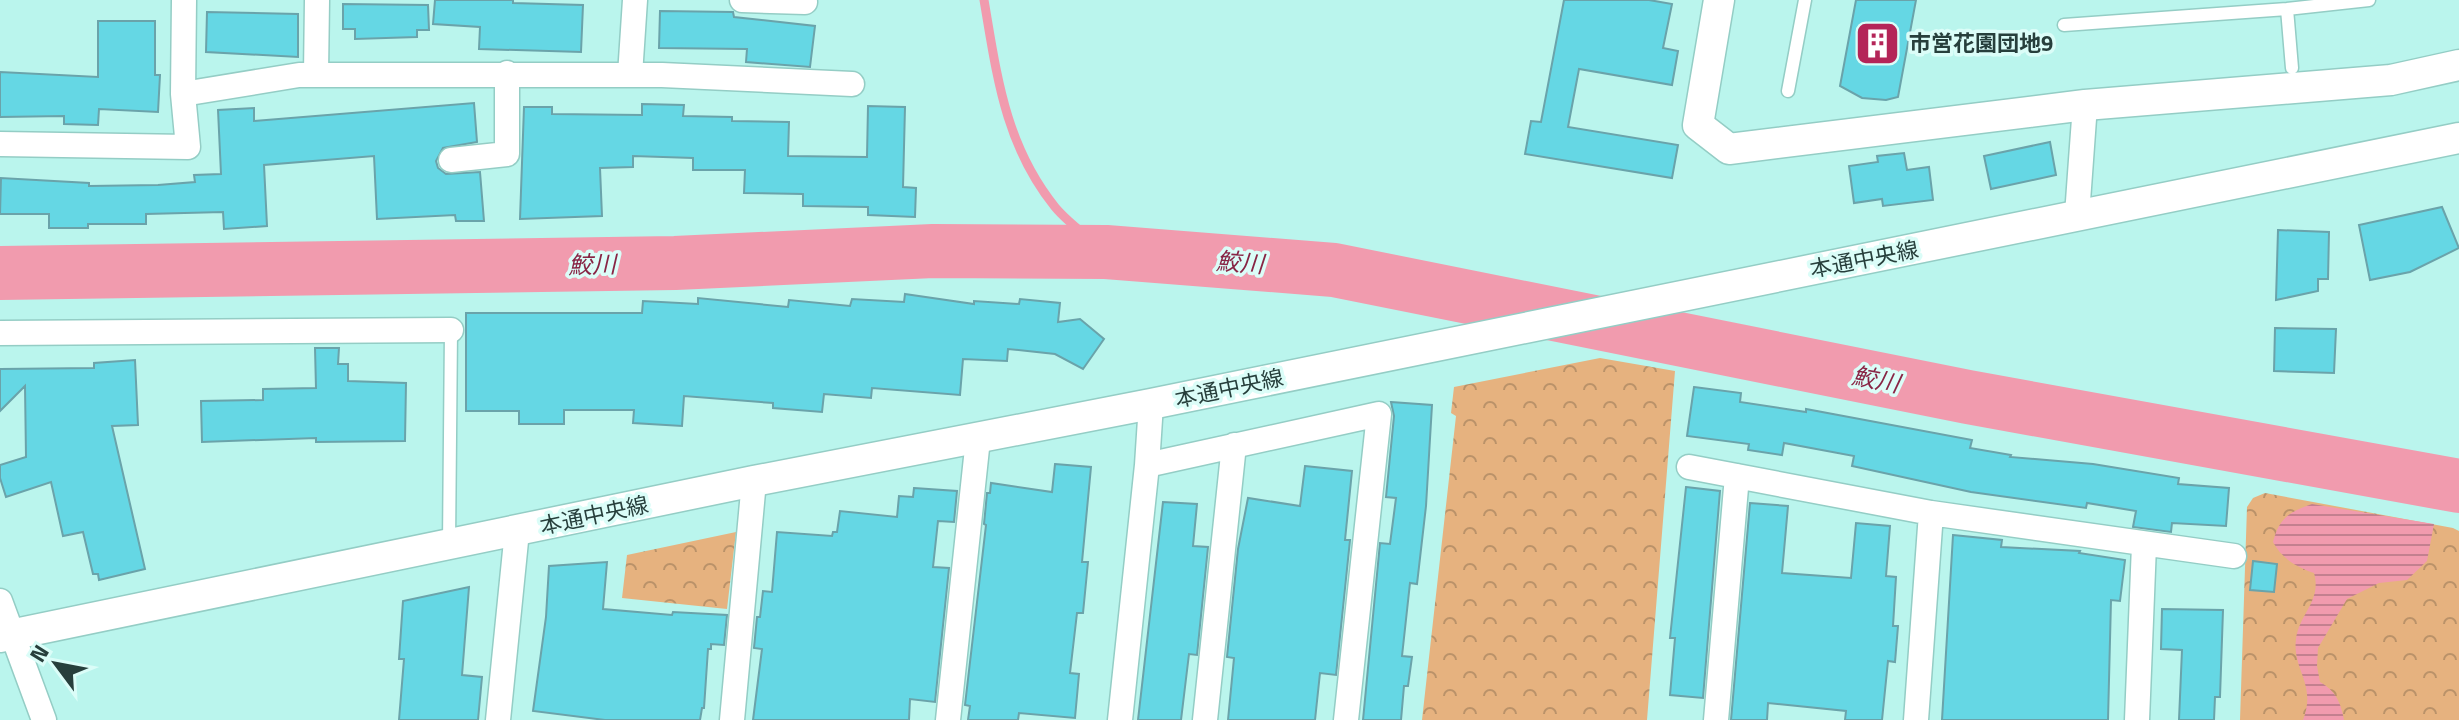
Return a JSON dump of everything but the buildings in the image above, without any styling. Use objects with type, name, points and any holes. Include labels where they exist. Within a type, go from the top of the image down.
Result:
[{"type":"street","points":[[0,144],[188,147],[183,94],[184,0]]},
{"type":"street","points":[[316,74],[317,0]]},
{"type":"street","points":[[630,75],[635,0]]},
{"type":"street","points":[[742,0],[805,2]]},
{"type":"street","points":[[1719,0],[1698,125],[1729,149],[2085,105],[2391,80],[2459,65]]},
{"type":"street","points":[[451,160],[507,154],[507,73]]},
{"type":"street","points":[[183,94],[316,74],[630,75],[852,84]]},
{"type":"street","points":[[2068,217],[2085,105]]},
{"type":"street","name":"本通中央線","points":[[6,636],[754,481],[978,439],[2459,138]]},
{"type":"street","points":[[0,333],[451,330]]},
{"type":"street","points":[[1120,720],[1147,465],[1164,401]]},
{"type":"street","points":[[1147,465],[1379,414],[1346,720]]},
{"type":"street","points":[[948,720],[978,439]]},
{"type":"street","points":[[1205,720],[1234,445]]},
{"type":"street","points":[[1689,467],[1931,513],[2234,556]]},
{"type":"street","points":[[1716,720],[1737,476]]},
{"type":"street","points":[[732,720],[754,481]]},
{"type":"street","points":[[1916,720],[1931,513]]},
{"type":"street","points":[[498,720],[517,531]]},
{"type":"street","points":[[2137,720],[2144,545]]},
{"type":"street","points":[[0,601],[6,636],[44,720]]},
{"type":"lane","points":[[1788,91],[1805,0]]},
{"type":"lane","points":[[2064,25],[2369,0]]},
{"type":"lane","points":[[2287,9],[2292,68]]},
{"type":"lane","points":[[449,544],[451,330]]},
{"type":"green space","points":[[1600,358],[1675,371],[1647,720],[1422,720],[1456,416],[1451,413],[1454,387]]},
{"type":"green space","points":[[2265,493],[2459,531],[2459,720],[2240,720],[2247,507],[2253,498]]},
{"type":"green space","points":[[736,532],[727,609],[622,598],[627,555]]},
{"type":"shaded area","points":[[2312,504],[2434,524],[2427,561],[2407,580],[2379,583],[2347,599],[2318,648],[2320,682],[2337,698],[2344,720],[2303,720],[2307,697],[2297,660],[2296,639],[2313,600],[2316,583],[2314,573],[2290,562],[2273,542],[2278,527],[2286,517]]},
{"type":"waterway","points":[[984,0],[999,83],[1025,159],[1055,207],[1106,252]]},
{"type":"waterway","name":"鮫川","points":[[0,273],[675,263],[933,251],[1106,252],[1334,270],[1968,397],[2459,486]]},
{"type":"place","name":"市営花園団地9","points":[[1878,43]]}]
